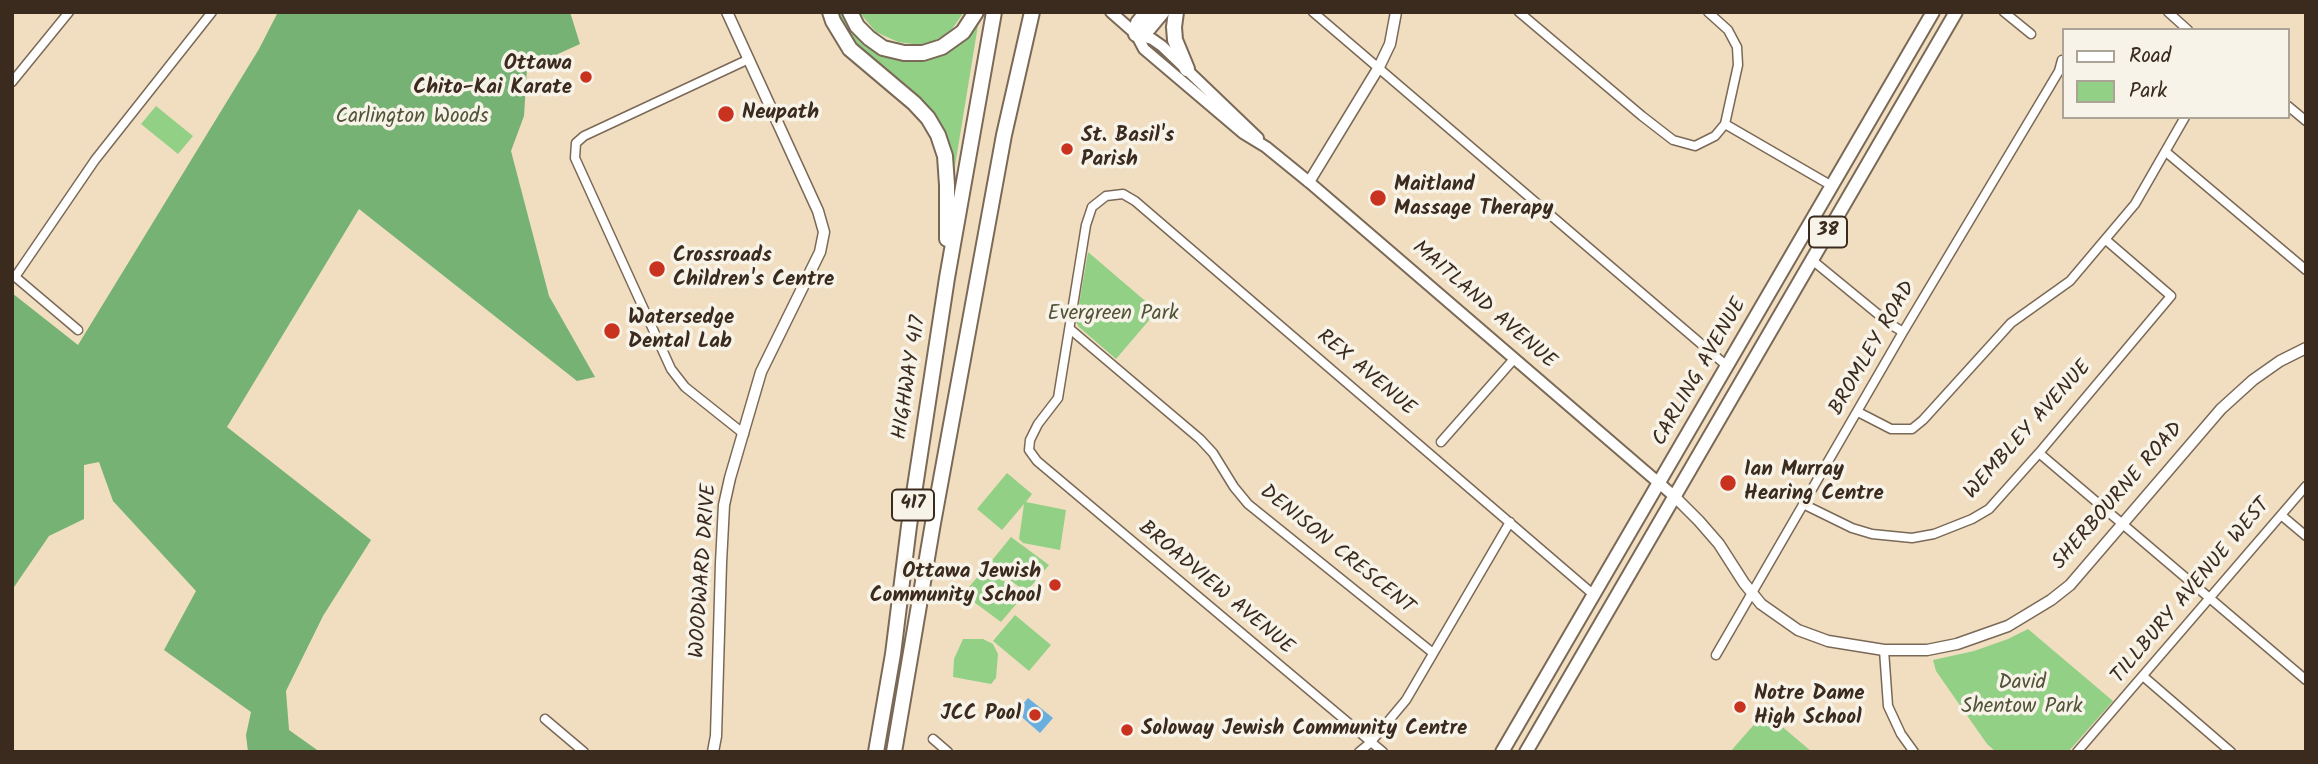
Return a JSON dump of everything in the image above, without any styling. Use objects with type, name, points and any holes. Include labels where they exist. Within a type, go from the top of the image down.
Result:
[{"type":"highway","points":[[830,12],[850,49],[914,103],[928,118],[938,135],[944,156],[947,185],[947,278]]},
{"type":"highway","points":[[850,12],[857,26],[869,38],[883,48],[904,54],[923,53],[942,47],[963,32],[976,12]]},
{"type":"highway","name":"HIGHWAY 417","points":[[876,752],[893,654],[909,526],[947,278],[994,12]]},
{"type":"highway","name":"417","points":[[894,752],[1012,91],[1023,12]]},
{"type":"highway","points":[[1012,91],[1032,12]]},
{"type":"highway","points":[[1136,34],[1138,23],[1147,12]]},
{"type":"highway","points":[[1136,34],[1147,30],[1163,12]]},
{"type":"highway","points":[[1176,12],[1175,40],[1187,69]]},
{"type":"main road","name":"MAITLAND AVENUE","points":[[1111,12],[1136,34],[1144,49],[1243,133],[1266,147],[1309,182],[1674,496]]},
{"type":"main road","name":"CARLING AVENUE","points":[[1526,752],[1956,12]]},
{"type":"main road","name":"CARLING AVENUE","points":[[1502,752],[1660,484],[1929,14]]},
{"type":"main road","name":"MAITLAND AVENUE","points":[[1136,34],[1152,39],[1187,69],[1247,125],[1266,147]]},
{"type":"street","points":[[12,82],[69,12]]},
{"type":"street","points":[[78,330],[14,276],[95,160],[212,12]]},
{"type":"street","name":"WOODWARD DRIVE","points":[[713,752],[716,736],[724,505],[761,372],[820,252],[824,232],[818,211],[727,12]]},
{"type":"street","points":[[1313,12],[1727,366]]},
{"type":"street","points":[[1309,182],[1379,67],[1390,44],[1396,12]]},
{"type":"street","points":[[1519,12],[1673,140],[1695,146],[1715,135],[1725,124],[1738,65],[1737,47],[1728,30],[1708,12]]},
{"type":"street","points":[[2004,12],[2031,34]]},
{"type":"street","points":[[2168,12],[2187,28]]},
{"type":"street","points":[[744,434],[685,387],[671,369],[575,158],[576,143],[584,136],[749,59]]},
{"type":"street","name":"BROMLEY ROAD","points":[[1716,655],[1903,332],[2059,71],[2062,60]]},
{"type":"street","points":[[2290,108],[2306,121]]},
{"type":"street","points":[[1858,412],[1891,429],[1912,429],[1923,420],[2011,323],[2070,281],[2106,240],[2135,204],[2184,119]]},
{"type":"street","points":[[1725,124],[1832,186]]},
{"type":"street","points":[[2166,152],[2306,270]]},
{"type":"street","name":"REX AVENUE","points":[[1070,329],[1086,225],[1093,207],[1106,197],[1122,194],[1135,201],[1594,594]]},
{"type":"street","name":"WEMBLEY AVENUE","points":[[1803,504],[1852,528],[1872,534],[1912,538],[1934,534],[1989,509],[2171,296],[2106,240]]},
{"type":"street","points":[[1812,260],[1903,332]]},
{"type":"street","name":"BROADVIEW AVENUE","points":[[1070,329],[1058,398],[1038,424],[1030,440],[1029,450],[1037,461],[1383,752]]},
{"type":"street","name":"DENISON CRESCENT","points":[[1070,329],[1200,439],[1213,453],[1248,504],[1433,653]]},
{"type":"street","name":"SHERBOURNE ROAD","points":[[1674,496],[1719,544],[1751,592],[1777,617],[1798,630],[1828,641],[1884,650],[1927,650],[1969,640],[2008,626],[2051,600],[2070,584],[2221,409],[2253,380],[2280,361],[2306,348]]},
{"type":"street","points":[[1441,442],[1514,359]]},
{"type":"street","points":[[2039,453],[2306,680]]},
{"type":"street","name":"TILLBURY AVENUE WEST","points":[[2077,752],[2306,486]]},
{"type":"street","points":[[2281,515],[2306,536]]},
{"type":"street","points":[[1359,752],[1370,743],[1406,700],[1510,522]]},
{"type":"street","points":[[1884,650],[1888,706],[1901,734],[1914,752]]},
{"type":"street","points":[[2144,677],[2231,752]]},
{"type":"street","points":[[545,719],[584,752]]},
{"type":"street","points":[[933,739],[948,752]]},
{"type":"green space","name":"Carlington Woods","points":[[278,12],[570,12],[580,44],[527,68],[524,116],[511,151],[549,296],[595,377],[577,381],[359,209],[227,427],[371,540],[323,616],[286,691],[289,730],[320,752],[248,752],[246,735],[251,712],[164,650],[196,591],[113,501],[99,462],[84,465],[84,519],[49,536],[12,590],[12,293],[78,345],[259,49]]},
{"type":"green space","points":[[835,12],[845,12],[854,29],[915,59],[979,19],[954,172],[946,138],[858,51]]},
{"type":"green space","points":[[859,12],[964,12],[952,29],[941,37],[928,44],[913,44],[898,42],[876,32]]},
{"type":"green space","points":[[156,106],[193,136],[178,154],[141,124]]},
{"type":"green space","name":"Evergreen Park","points":[[1088,252],[1157,311],[1116,359],[1076,322]]},
{"type":"green space","points":[[1007,473],[1032,494],[1026,502],[1066,510],[1060,550],[1023,543],[1019,539],[1024,504],[1002,530],[977,509]]},
{"type":"green space","points":[[1011,537],[1049,565],[1026,592],[989,564]]},
{"type":"green space","points":[[986,567],[1023,596],[1001,622],[963,594]]},
{"type":"green space","points":[[1015,615],[1051,645],[1029,671],[993,641]]},
{"type":"green space","name":"David Shentow Park","points":[[2028,629],[2113,701],[2068,752],[1996,752],[1987,744],[1936,671],[1933,660],[1974,651]]},
{"type":"green space","points":[[963,639],[983,639],[993,644],[998,654],[996,678],[991,684],[953,677],[954,659]]},
{"type":"green space","points":[[1765,712],[1812,752],[1730,752]]},
{"type":"water","name":"JCC Pool","points":[[1028,698],[1053,718],[1040,733],[1016,712]]},
{"type":"place","name":"Ottawa Chito-Kai Karate","points":[[586,77]]},
{"type":"place","name":"Neupath","points":[[726,114]]},
{"type":"place","name":"St. Basil's Parish","points":[[1067,149]]},
{"type":"place","name":"Maitland Massage Therapy","points":[[1378,198]]},
{"type":"place","name":"Crossroads Children's Centre","points":[[657,269]]},
{"type":"place","name":"Watersedge Dental Lab","points":[[612,331]]},
{"type":"place","name":"Ian Murray Hearing Centre","points":[[1728,483]]},
{"type":"place","name":"Ottawa Jewish Community School","points":[[1055,585]]},
{"type":"place","name":"Notre Dame High School","points":[[1740,707]]},
{"type":"place","name":"JCC Pool","points":[[1035,715]]},
{"type":"place","name":"Soloway Jewish Community Centre","points":[[1127,730]]}]
